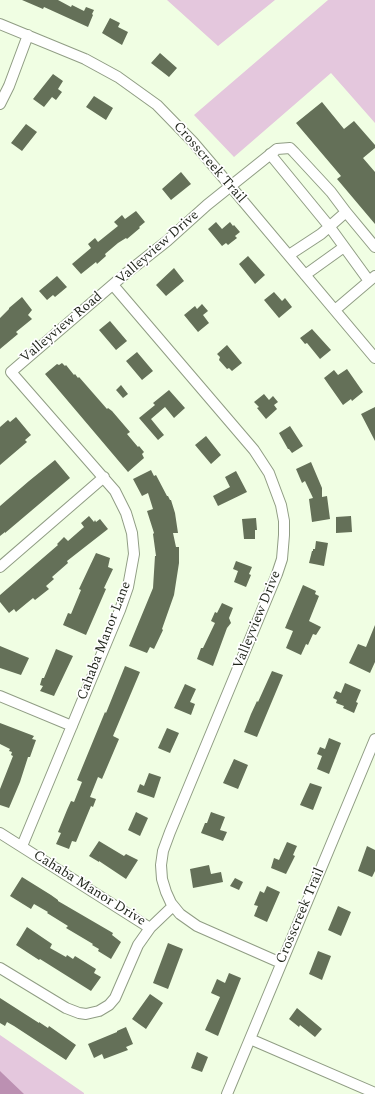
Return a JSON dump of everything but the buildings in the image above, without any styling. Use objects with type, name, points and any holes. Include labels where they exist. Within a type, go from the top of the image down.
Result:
[{"type":"street","name":"Crosscreek Trail","points":[[0,24],[85,58],[118,77],[157,105],[193,142],[375,358]]},
{"type":"street","points":[[0,104],[28,35]]},
{"type":"street","points":[[335,310],[372,278],[344,247],[330,226],[270,154],[277,148],[290,148],[331,192],[375,247]]},
{"type":"street","name":"Valleyview Drive","points":[[270,154],[207,205],[167,241],[113,285],[254,450],[269,473],[281,505],[284,521],[282,559],[274,586],[163,851],[161,864],[162,879],[166,892],[173,906],[180,914],[197,926],[281,963]]},
{"type":"street","points":[[289,255],[322,234],[346,212]]},
{"type":"street","points":[[305,275],[344,247]]},
{"type":"street","name":"Valleyview Road","points":[[12,372],[113,285]]},
{"type":"street","name":"Cahaba Manor Lane","points":[[12,372],[115,491],[126,513],[132,533],[134,554],[132,572],[120,610],[22,846]]},
{"type":"street","points":[[0,567],[104,477]]},
{"type":"street","points":[[0,696],[72,726]]},
{"type":"street","name":"Crosscreek Trail","points":[[227,1094],[375,739]]},
{"type":"street","name":"Cahaba Manor Drive","points":[[0,833],[150,928],[173,906]]},
{"type":"street","points":[[0,968],[66,1008],[79,1013],[94,1013],[105,1008],[115,998],[138,945],[150,928]]},
{"type":"street","points":[[250,1039],[375,1093]]},
{"type":"shaded area","points":[[167,0],[275,0],[218,46]]},
{"type":"shaded area","points":[[328,0],[375,0],[375,123],[331,73],[234,157],[194,115]]},
{"type":"shaded area","points":[[0,1035],[84,1093],[84,1094],[0,1094]]},
{"type":"shaded area","points":[[0,1071],[2,1073],[24,1094],[0,1094]]}]
